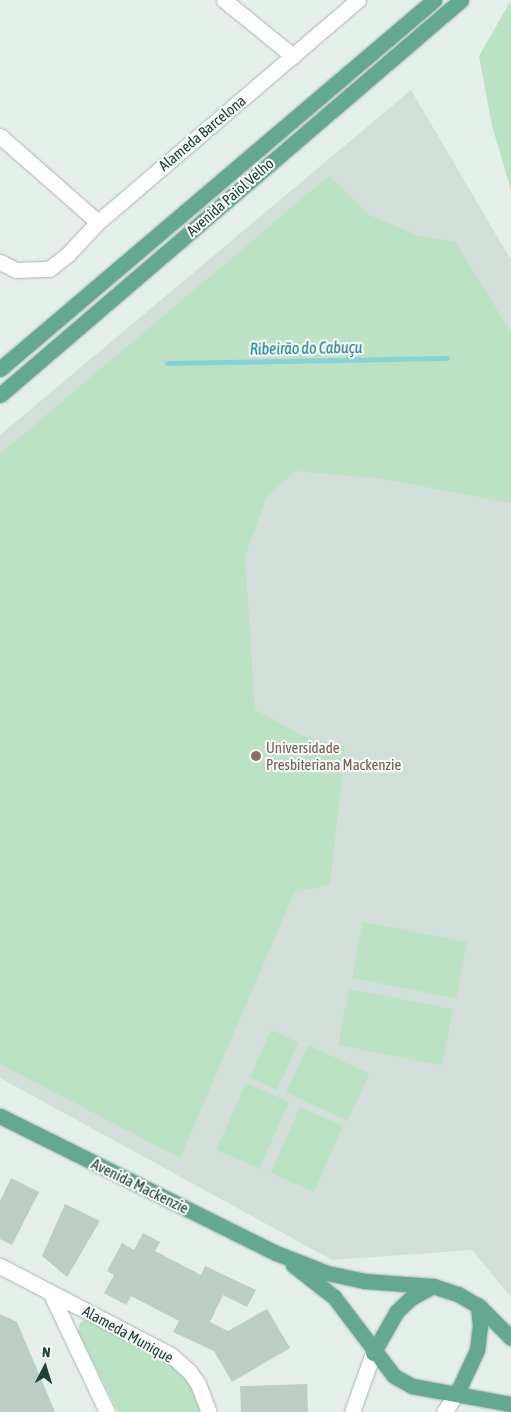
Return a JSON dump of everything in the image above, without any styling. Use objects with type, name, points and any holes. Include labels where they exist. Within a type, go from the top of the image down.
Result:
[{"type":"main road","name":"Avenida Paiol Velho","points":[[0,369],[434,0]]},
{"type":"main road","name":"Avenida Paiol Velho","points":[[0,395],[461,0]]},
{"type":"main road","name":"Avenida Mackenzie","points":[[0,1116],[280,1255],[346,1277],[433,1286],[458,1294],[478,1305],[511,1338]]},
{"type":"main road","name":"Avenida Mackenzie","points":[[280,1255],[334,1297],[373,1353],[394,1376],[412,1386],[511,1404]]},
{"type":"main road","points":[[373,1353],[397,1311],[411,1298],[433,1286]]},
{"type":"main road","points":[[457,1393],[477,1350],[480,1325],[478,1305]]},
{"type":"street","points":[[224,0],[293,56]]},
{"type":"street","name":"Alameda Barcelona","points":[[0,262],[16,270],[49,269],[68,254],[98,222],[358,0]]},
{"type":"street","points":[[0,136],[98,222]]},
{"type":"street","name":"Alameda Munique","points":[[0,1266],[171,1355],[189,1371],[198,1384],[209,1412]]},
{"type":"street","name":"Alameda Munique","points":[[50,1292],[107,1412]]},
{"type":"street","points":[[352,1412],[373,1353]]},
{"type":"street","points":[[444,1412],[457,1393]]},
{"type":"shaded area","name":"Universidade Presbiteriana Mackenzie","points":[[411,90],[511,260],[511,1297],[472,1250],[332,1260],[0,1078],[0,435]]},
{"type":"green space","points":[[511,0],[511,190],[492,126],[479,56]]},
{"type":"green space","points":[[329,176],[369,215],[419,236],[455,242],[511,332],[511,503],[383,479],[296,471],[267,496],[245,557],[255,710],[301,735],[345,747],[330,884],[294,893],[180,1158],[0,1064],[0,454]]},
{"type":"green space","points":[[363,922],[467,942],[456,998],[352,978]]},
{"type":"green space","points":[[349,989],[453,1009],[442,1065],[338,1045]]},
{"type":"green space","points":[[271,1030],[298,1042],[277,1090],[250,1078]]},
{"type":"green space","points":[[308,1045],[370,1074],[348,1121],[286,1092]]},
{"type":"green space","points":[[246,1083],[289,1102],[259,1169],[216,1150]]},
{"type":"green space","points":[[300,1107],[343,1126],[314,1192],[271,1173]]},
{"type":"green space","points":[[86,1319],[170,1361],[193,1387],[203,1412],[118,1412],[78,1332],[80,1323]]},
{"type":"building","points":[[11,1178],[39,1192],[12,1245],[0,1239],[0,1201]]},
{"type":"building","points":[[65,1204],[100,1221],[67,1277],[42,1256]]},
{"type":"building","points":[[143,1233],[160,1242],[155,1251],[201,1275],[205,1266],[256,1290],[247,1307],[223,1295],[210,1322],[228,1331],[267,1309],[290,1348],[232,1382],[214,1351],[173,1332],[179,1321],[131,1296],[126,1305],[104,1293],[114,1275],[107,1271],[122,1243],[134,1250]]},
{"type":"building","points":[[0,1314],[17,1322],[55,1412],[0,1412]]},
{"type":"building","points":[[307,1384],[308,1412],[241,1412],[240,1386]]},
{"type":"waterway","name":"Ribeirão do Cabuçu","points":[[167,363],[447,358]]},
{"type":"place","name":"Universidade Presbiteriana Mackenzie","points":[[256,756]]}]
